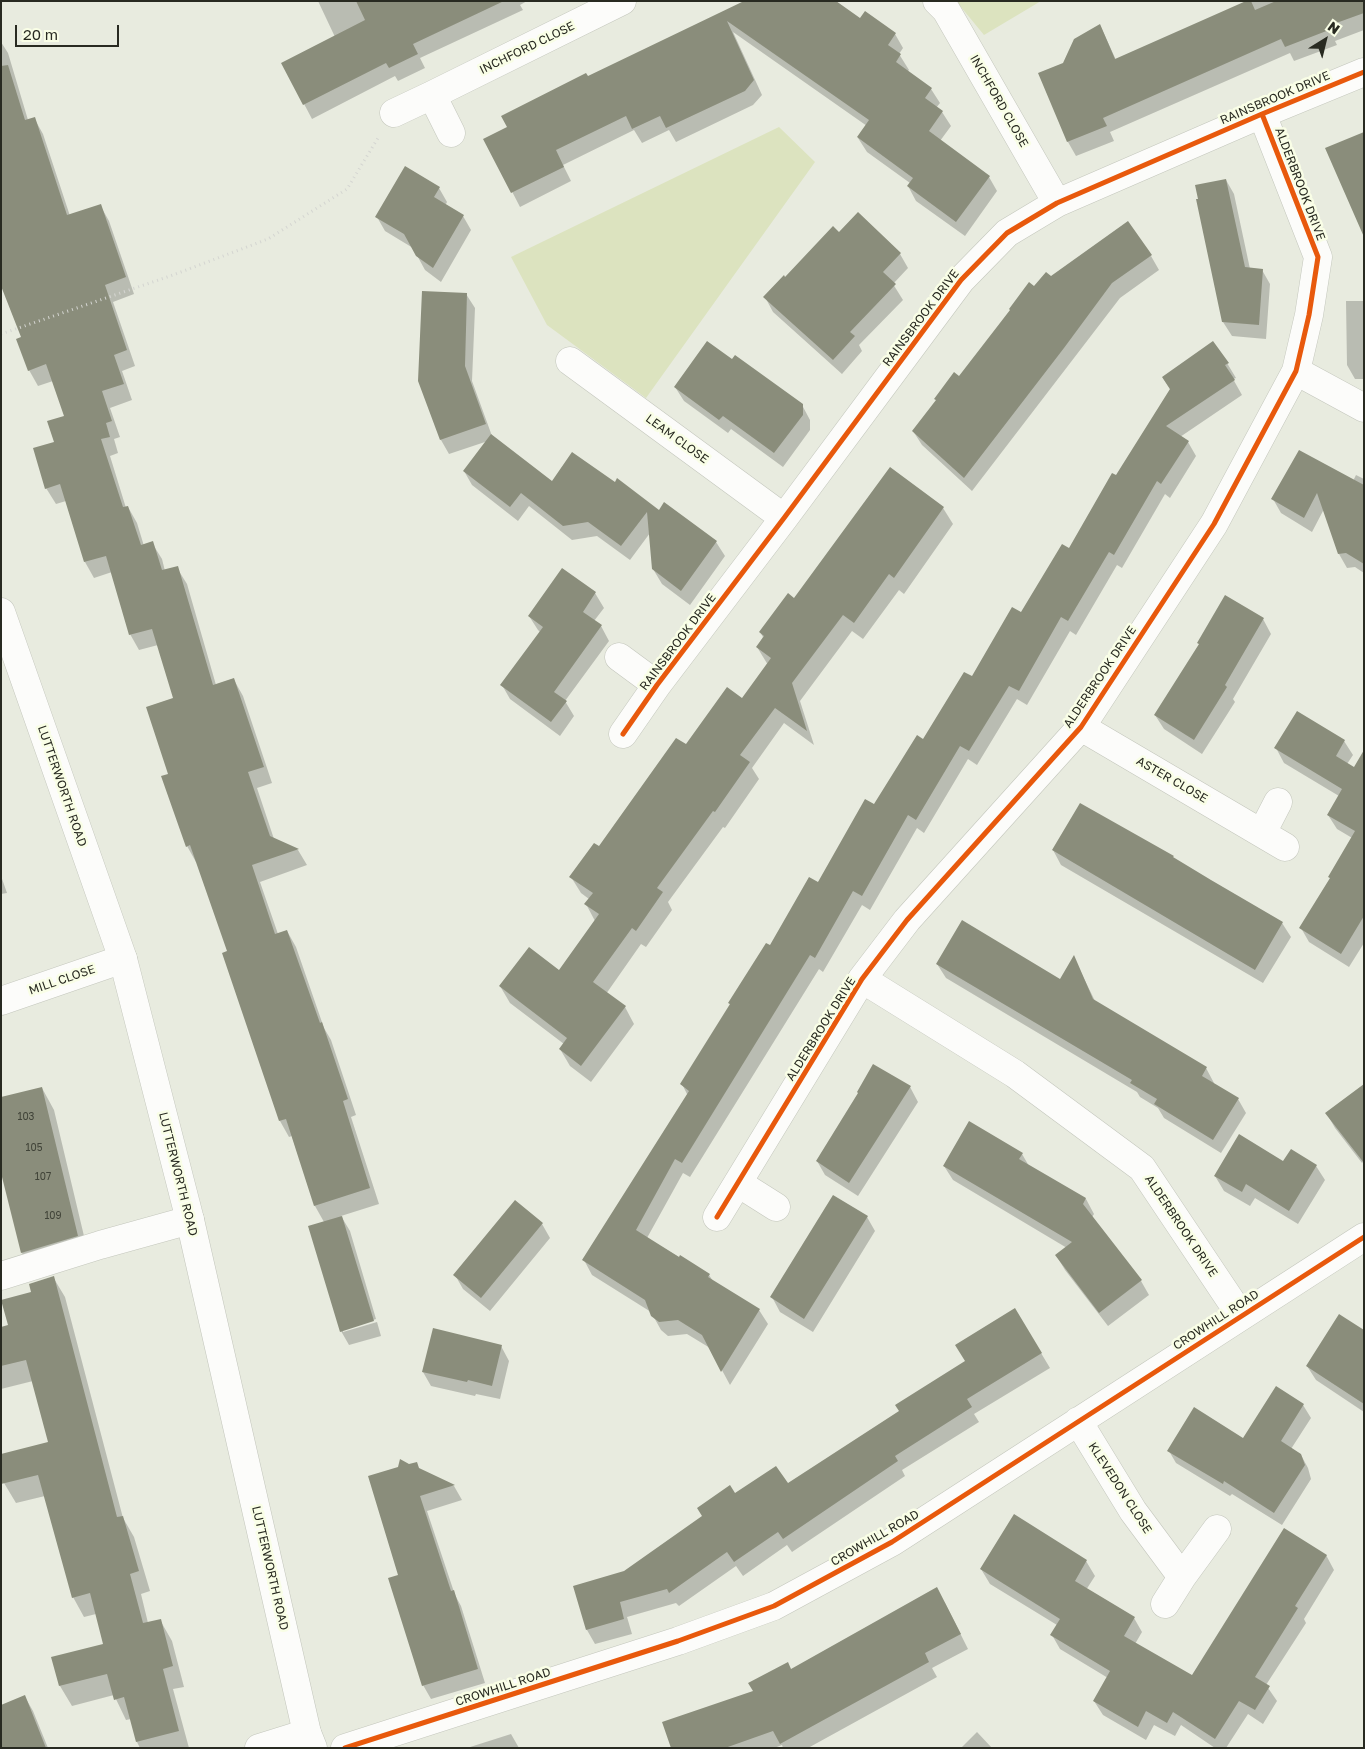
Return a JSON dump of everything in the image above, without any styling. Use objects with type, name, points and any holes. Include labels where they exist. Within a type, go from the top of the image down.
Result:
[{"type":"street","name":"INCHFORD CLOSE","points":[[394,113],[622,1]]},
{"type":"street","name":"INCHFORD CLOSE","points":[[937,1],[946,10],[1057,203]]},
{"type":"street","name":"RAINSBROOK DRIVE","points":[[623,734],[657,685],[961,280],[1008,233],[1057,203],[1364,72]]},
{"type":"street","points":[[432,95],[451,133]]},
{"type":"street","name":"ALDERBROOK DRIVE","points":[[717,1217],[862,979],[907,920],[1081,727],[1214,524],[1296,371],[1309,314],[1318,257],[1262,114]]},
{"type":"street","name":"LEAM CLOSE","points":[[570,361],[784,518]]},
{"type":"street","points":[[1296,371],[1364,408]]},
{"type":"street","name":"LUTTERWORTH ROAD","points":[[1,612],[123,959],[190,1220],[310,1740]]},
{"type":"street","name":"RAINSBROOK DRIVE","points":[[619,657],[657,685]]},
{"type":"street","name":"ASTER CLOSE","points":[[1081,727],[1273,840],[1278,802]]},
{"type":"street","name":"MILL CLOSE","points":[[1,1001],[123,959]]},
{"type":"street","name":"ALDERBROOK DRIVE","points":[[862,979],[1015,1074],[1142,1168],[1241,1316]]},
{"type":"street","points":[[738,1183],[776,1206]]},
{"type":"street","points":[[1,1276],[100,1245],[190,1220]]},
{"type":"street","name":"CROWHILL ROAD","points":[[345,1748],[678,1641],[774,1606],[892,1542],[1364,1237]]},
{"type":"street","name":"KLEVEDON CLOSE","points":[[1078,1421],[1132,1512],[1182,1577]]},
{"type":"street","points":[[1165,1604],[1217,1529]]},
{"type":"street","points":[[259,1748],[310,1740]]},
{"type":"path","points":[[1,334],[173,275],[268,239],[348,189],[394,113]]},
{"type":"green space","points":[[956,1],[1041,1],[984,35]]},
{"type":"green space","points":[[779,127],[815,162],[646,398],[547,325],[511,257]]},
{"type":"building","points":[[356,1],[504,1],[413,44],[418,54],[389,68],[386,63],[303,105],[281,63],[365,20]]},
{"type":"building","points":[[744,1],[836,1],[860,18],[865,11],[896,33],[888,45],[901,54],[896,62],[932,88],[925,98],[943,111],[929,131],[990,176],[956,222],[907,186],[913,178],[857,137],[869,120],[727,21],[754,80],[745,91],[666,128],[660,116],[632,129],[626,116],[556,150],[564,167],[511,193],[483,139],[507,127],[501,116],[586,73],[588,76]]},
{"type":"building","points":[[1246,1],[1251,1],[1255,10],[1276,1],[1364,1],[1364,13],[1328,26],[1329,30],[1285,47],[1281,39],[1103,118],[1107,126],[1067,142],[1038,73],[1063,63],[1074,39],[1100,24],[1115,59]]},
{"type":"building","points":[[8,65],[25,120],[35,117],[67,215],[101,204],[126,277],[105,285],[127,350],[114,355],[124,384],[102,391],[112,421],[106,423],[110,437],[101,439],[123,507],[128,506],[141,545],[153,541],[162,570],[178,566],[213,685],[234,678],[264,767],[248,772],[270,836],[299,849],[252,865],[275,934],[287,930],[320,1023],[322,1022],[348,1099],[343,1101],[370,1188],[314,1206],[286,1119],[279,1121],[222,953],[227,951],[190,845],[186,847],[161,776],[168,774],[146,707],[173,698],[152,629],[129,635],[106,556],[84,562],[60,484],[45,489],[33,448],[54,442],[47,421],[64,416],[46,364],[28,371],[16,339],[21,337],[1,286],[1,66]]},
{"type":"building","points":[[1364,132],[1364,237],[1325,148]]},
{"type":"building","points":[[405,166],[440,187],[434,197],[464,215],[433,268],[416,256],[404,234],[375,217]]},
{"type":"building","points":[[1226,179],[1245,267],[1263,269],[1259,325],[1222,322],[1196,199],[1198,199],[1195,185]]},
{"type":"building","points":[[858,212],[901,253],[883,272],[896,284],[850,332],[855,336],[833,360],[763,297],[784,275],[785,277],[833,226],[839,232]]},
{"type":"building","points":[[1128,221],[1152,255],[1112,283],[964,478],[912,431],[936,400],[934,399],[954,372],[959,376],[1029,282],[1034,286],[1046,272],[1051,276]]},
{"type":"building","points":[[422,291],[467,293],[465,366],[486,424],[440,440],[418,381]]},
{"type":"building","points":[[707,341],[732,359],[735,355],[803,404],[803,415],[774,453],[723,416],[719,420],[674,387]]},
{"type":"building","points":[[1213,341],[1229,363],[1225,365],[1235,380],[1166,426],[1189,441],[1161,484],[1157,481],[1114,555],[1109,552],[1068,621],[1061,617],[1019,691],[1009,686],[969,751],[960,746],[916,820],[908,815],[862,896],[853,891],[815,958],[810,955],[682,1163],[675,1159],[636,1230],[710,1274],[708,1277],[760,1309],[721,1372],[702,1335],[678,1320],[659,1322],[651,1316],[645,1300],[582,1260],[689,1091],[680,1084],[766,943],[770,945],[809,877],[818,882],[865,799],[874,804],[917,735],[923,739],[964,672],[972,676],[1012,607],[1021,612],[1062,544],[1069,548],[1112,473],[1116,475],[1170,389],[1162,377]]},
{"type":"building","points":[[491,434],[552,481],[572,452],[615,482],[617,478],[659,510],[664,502],[717,541],[681,591],[652,569],[647,512],[621,546],[588,522],[563,526],[521,493],[510,507],[463,471]]},
{"type":"building","points":[[1299,450],[1364,485],[1364,564],[1346,553],[1338,554],[1317,493],[1304,518],[1271,499]]},
{"type":"building","points":[[890,467],[944,507],[894,578],[889,574],[854,623],[843,615],[792,683],[807,731],[775,708],[740,755],[750,762],[715,812],[713,811],[657,888],[663,892],[636,931],[632,928],[593,982],[626,1006],[581,1066],[559,1049],[567,1038],[499,986],[529,947],[559,970],[599,914],[584,904],[593,893],[569,877],[594,843],[599,846],[676,738],[686,744],[727,687],[742,698],[771,658],[756,647],[764,636],[759,632],[788,593],[794,598]]},
{"type":"building","points":[[562,568],[596,592],[583,612],[602,625],[554,692],[567,701],[551,722],[500,685],[543,627],[528,616]]},
{"type":"building","points":[[1225,595],[1264,618],[1225,685],[1227,687],[1194,740],[1154,715],[1199,644],[1197,643]]},
{"type":"building","points":[[1297,711],[1345,740],[1336,756],[1354,767],[1364,750],[1364,916],[1341,954],[1299,928],[1330,878],[1328,877],[1355,831],[1327,815],[1342,789],[1274,748]]},
{"type":"building","points":[[1080,803],[1174,856],[1283,922],[1255,970],[1052,850]]},
{"type":"building","points":[[962,920],[1060,979],[1074,955],[1093,999],[1207,1067],[1202,1076],[1239,1098],[1213,1140],[1154,1104],[1157,1099],[1130,1083],[1132,1080],[936,964]]},
{"type":"building","points":[[873,1064],[911,1086],[849,1183],[816,1161],[858,1093]]},
{"type":"building","points":[[1364,1084],[1364,1163],[1325,1113]]},
{"type":"building","points":[[42,1087],[78,1236],[21,1253],[1,1173],[1,1097]]},
{"type":"building","points":[[969,1121],[1023,1153],[1019,1159],[1086,1198],[1083,1204],[1142,1280],[1099,1313],[1055,1255],[1072,1242],[943,1166]]},
{"type":"building","points":[[1239,1134],[1283,1161],[1291,1149],[1317,1165],[1289,1211],[1246,1184],[1242,1192],[1214,1176]]},
{"type":"building","points":[[833,1195],[868,1216],[804,1319],[770,1297]]},
{"type":"building","points":[[515,1200],[543,1223],[481,1298],[453,1275]]},
{"type":"building","points":[[342,1216],[374,1321],[340,1332],[308,1226]]},
{"type":"building","points":[[54,1276],[117,1517],[123,1516],[139,1571],[130,1574],[143,1623],[161,1619],[173,1666],[163,1669],[179,1731],[136,1742],[124,1697],[114,1700],[107,1674],[59,1686],[51,1657],[103,1644],[90,1593],[72,1598],[38,1475],[1,1484],[1,1454],[48,1442],[26,1360],[1,1366],[1,1327],[8,1325],[1,1300],[31,1292],[29,1284]]},
{"type":"building","points":[[1015,1308],[1042,1353],[967,1399],[972,1407],[895,1456],[898,1461],[783,1539],[778,1532],[734,1562],[727,1552],[669,1593],[667,1589],[620,1602],[624,1619],[586,1630],[573,1586],[624,1571],[702,1516],[697,1508],[730,1485],[735,1493],[776,1466],[788,1483],[899,1411],[895,1405],[965,1361],[955,1345]]},
{"type":"building","points":[[1339,1314],[1364,1330],[1364,1404],[1306,1366]]},
{"type":"building","points":[[433,1328],[502,1345],[492,1386],[422,1372]]},
{"type":"building","points":[[1276,1386],[1304,1404],[1281,1441],[1301,1454],[1305,1465],[1274,1513],[1224,1481],[1223,1484],[1167,1451],[1194,1407],[1243,1438]]},
{"type":"building","points":[[400,1459],[409,1464],[417,1462],[419,1468],[455,1485],[420,1496],[451,1591],[454,1590],[478,1669],[422,1686],[388,1578],[398,1575],[368,1476],[398,1467]]},
{"type":"building","points":[[1014,1514],[1087,1560],[1075,1581],[1135,1617],[1124,1636],[1192,1675],[1284,1528],[1327,1555],[1295,1606],[1298,1608],[1255,1677],[1270,1686],[1255,1710],[1239,1701],[1215,1739],[1173,1712],[1167,1723],[1146,1711],[1138,1727],[1093,1701],[1110,1671],[1050,1635],[1060,1619],[980,1569]]},
{"type":"building","points":[[937,1587],[961,1634],[925,1653],[929,1662],[780,1744],[773,1731],[725,1748],[671,1748],[662,1722],[753,1691],[748,1683],[788,1662],[791,1669]]},
{"type":"building","points":[[25,1695],[46,1748],[1,1748],[1,1705]]},
{"type":"cycle path","points":[[623,734],[657,685],[961,280],[1007,233],[1057,203],[1364,72]]},
{"type":"cycle path","points":[[717,1217],[862,979],[907,920],[1081,727],[1214,524],[1296,371],[1309,315],[1318,257],[1262,114]]},
{"type":"cycle path","points":[[345,1748],[678,1641],[774,1606],[892,1542],[1364,1237]]}]
